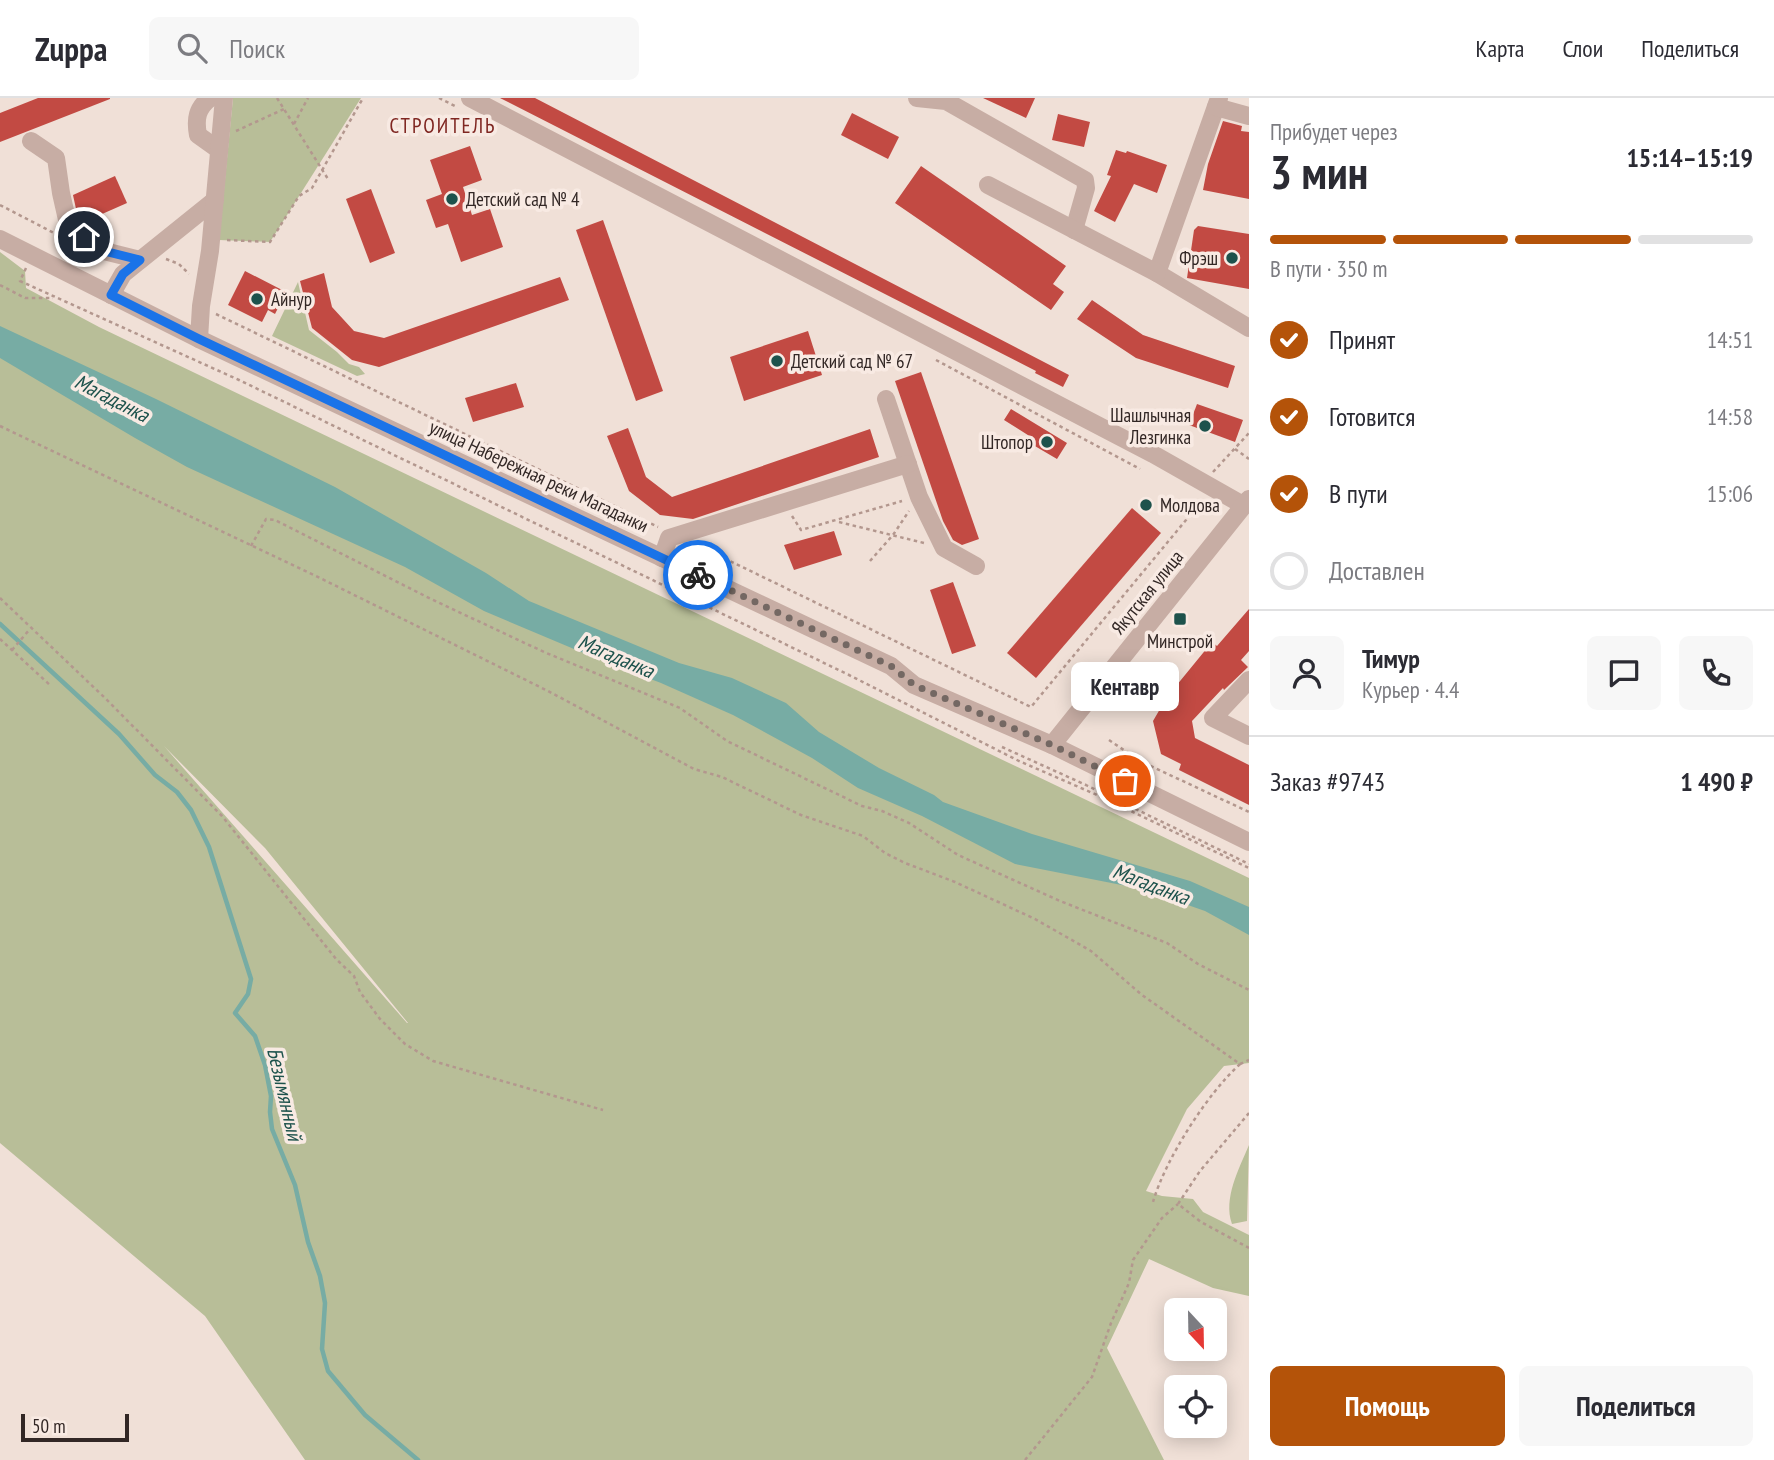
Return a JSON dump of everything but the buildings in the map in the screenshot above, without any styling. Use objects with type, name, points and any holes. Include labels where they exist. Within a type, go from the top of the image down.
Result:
[{"type":"street","points":[[210,98],[203,103],[195,119],[198,135],[219,150]]},
{"type":"street","points":[[199,339],[224,98]]},
{"type":"street","points":[[470,98],[1203,482],[1246,502]]},
{"type":"street","points":[[917,98],[946,101],[1085,180],[1086,188],[1074,230]]},
{"type":"street","points":[[1157,273],[1218,102],[1249,116]]},
{"type":"street","points":[[31,141],[56,158],[68,224],[100,250],[140,260]]},
{"type":"street","points":[[988,185],[1157,273],[1249,328]]},
{"type":"street","points":[[111,295],[123,274],[215,200]]},
{"type":"street","name":"улица Набережная реки Магаданки","points":[[0,239],[199,339],[891,666],[914,685],[1052,745],[1249,842]]},
{"type":"street","points":[[886,399],[919,497],[944,548],[976,566]]},
{"type":"street","points":[[662,558],[669,538],[908,464]]},
{"type":"street","name":"Якутская улица","points":[[1052,745],[1246,502]]},
{"type":"street","points":[[1249,680],[1213,718],[1249,736]]},
{"type":"path","points":[[277,98],[328,179]]},
{"type":"path","points":[[294,124],[308,98]]},
{"type":"path","points":[[219,240],[270,242],[299,196],[312,188],[363,98]]},
{"type":"path","points":[[229,134],[284,109]]},
{"type":"path","points":[[0,205],[55,234]]},
{"type":"path","points":[[31,255],[20,281],[250,386],[825,663],[1019,761],[1249,866]]},
{"type":"path","points":[[140,260],[157,257],[179,264],[196,281]]},
{"type":"path","points":[[0,285],[25,299],[56,298]]},
{"type":"path","points":[[201,306],[1031,707],[1186,520],[1203,482],[1249,433]]},
{"type":"path","points":[[0,426],[548,691],[694,769],[722,777],[801,815],[863,836],[905,863],[955,882],[1035,919],[1091,951],[1142,995],[1240,1064]]},
{"type":"path","points":[[1236,449],[1249,459]]},
{"type":"path","points":[[784,503],[801,530],[919,497]]},
{"type":"path","points":[[870,562],[893,535],[919,497]]},
{"type":"path","points":[[251,546],[266,519],[275,520],[431,599],[544,652],[680,708],[727,741],[862,806],[882,811],[909,823],[958,855],[1060,901],[1167,943],[1198,964],[1249,990]]},
{"type":"path","points":[[836,521],[944,548]]},
{"type":"path","points":[[0,598],[105,698],[222,816],[336,959],[354,976],[360,992],[380,1018],[405,1044],[433,1061],[603,1110]]},
{"type":"path","points":[[12,649],[30,628]]},
{"type":"path","points":[[0,639],[51,687]]},
{"type":"path","points":[[1110,740],[1140,761],[1249,811]]},
{"type":"path","points":[[1002,747],[1086,785],[1249,866]]},
{"type":"path","points":[[1153,1202],[1157,1187],[1198,1114],[1240,1064],[1249,1060]]},
{"type":"path","points":[[1025,1460],[1092,1377],[1129,1283],[1133,1259],[1162,1218],[1178,1204],[1200,1171],[1249,1113]]},
{"type":"path","points":[[1178,1204],[1200,1222],[1249,1248]]},
{"type":"green space","points":[[233,98],[361,98],[270,242],[219,240]]},
{"type":"green space","points":[[0,252],[25,271],[26,288],[99,327],[1249,878],[1249,1063],[1224,1066],[1187,1109],[1146,1191],[1162,1196],[1193,1199],[1203,1212],[1249,1235],[1249,1296],[1213,1288],[1149,1259],[1107,1348],[1164,1460],[305,1460],[205,1316],[0,1143]],"holes":[[[164,746],[265,848],[408,1023]]]},
{"type":"green space","points":[[298,282],[309,330],[365,374],[357,376],[272,336]]},
{"type":"green space","points":[[1249,1145],[1247,1221],[1232,1224],[1229,1204],[1231,1194]]},
{"type":"water","name":"Магаданка","points":[[0,326],[335,487],[486,573],[529,601],[679,663],[732,678],[786,703],[819,732],[943,802],[1032,834],[1190,881],[1249,907],[1249,935],[1205,911],[1142,889],[1015,864],[922,816],[858,788],[812,758],[733,715],[484,611],[405,567],[187,467],[0,358]]},
{"type":"waterway","name":"Безымянный","points":[[0,624],[119,734],[155,775],[177,792],[191,810],[209,847],[251,979],[248,994],[235,1013],[255,1036],[265,1065],[271,1096],[272,1129],[295,1185],[308,1242],[320,1276],[325,1303],[322,1349],[328,1371],[365,1415],[418,1460]]},
{"type":"way so far","points":[[698,575],[891,666],[914,685],[1052,745],[1125,781]]},
{"type":"place","name":"Детский сад № 4","points":[[452,199]]},
{"type":"place","name":"Фрэш","points":[[1232,258]]},
{"type":"place","name":"Айнур","points":[[257,299]]},
{"type":"place","name":"Детский сад № 67","points":[[777,361]]},
{"type":"place","name":"Шашлычная Лезгинка","points":[[1205,426]]},
{"type":"place","name":"Штопор","points":[[1047,442]]},
{"type":"place","name":"Молдова","points":[[1146,505]]},
{"type":"place","name":"Минстрой","points":[[1180,619]]},
{"type":"place","name":"Кентавр","points":[[1125,781]]},
{"type":"district","name":"СТРОИТЕЛЬ","points":[[443,125]]},
{"type":"route","points":[[84,237],[100,250],[140,260],[123,274],[111,295],[698,575]]}]
